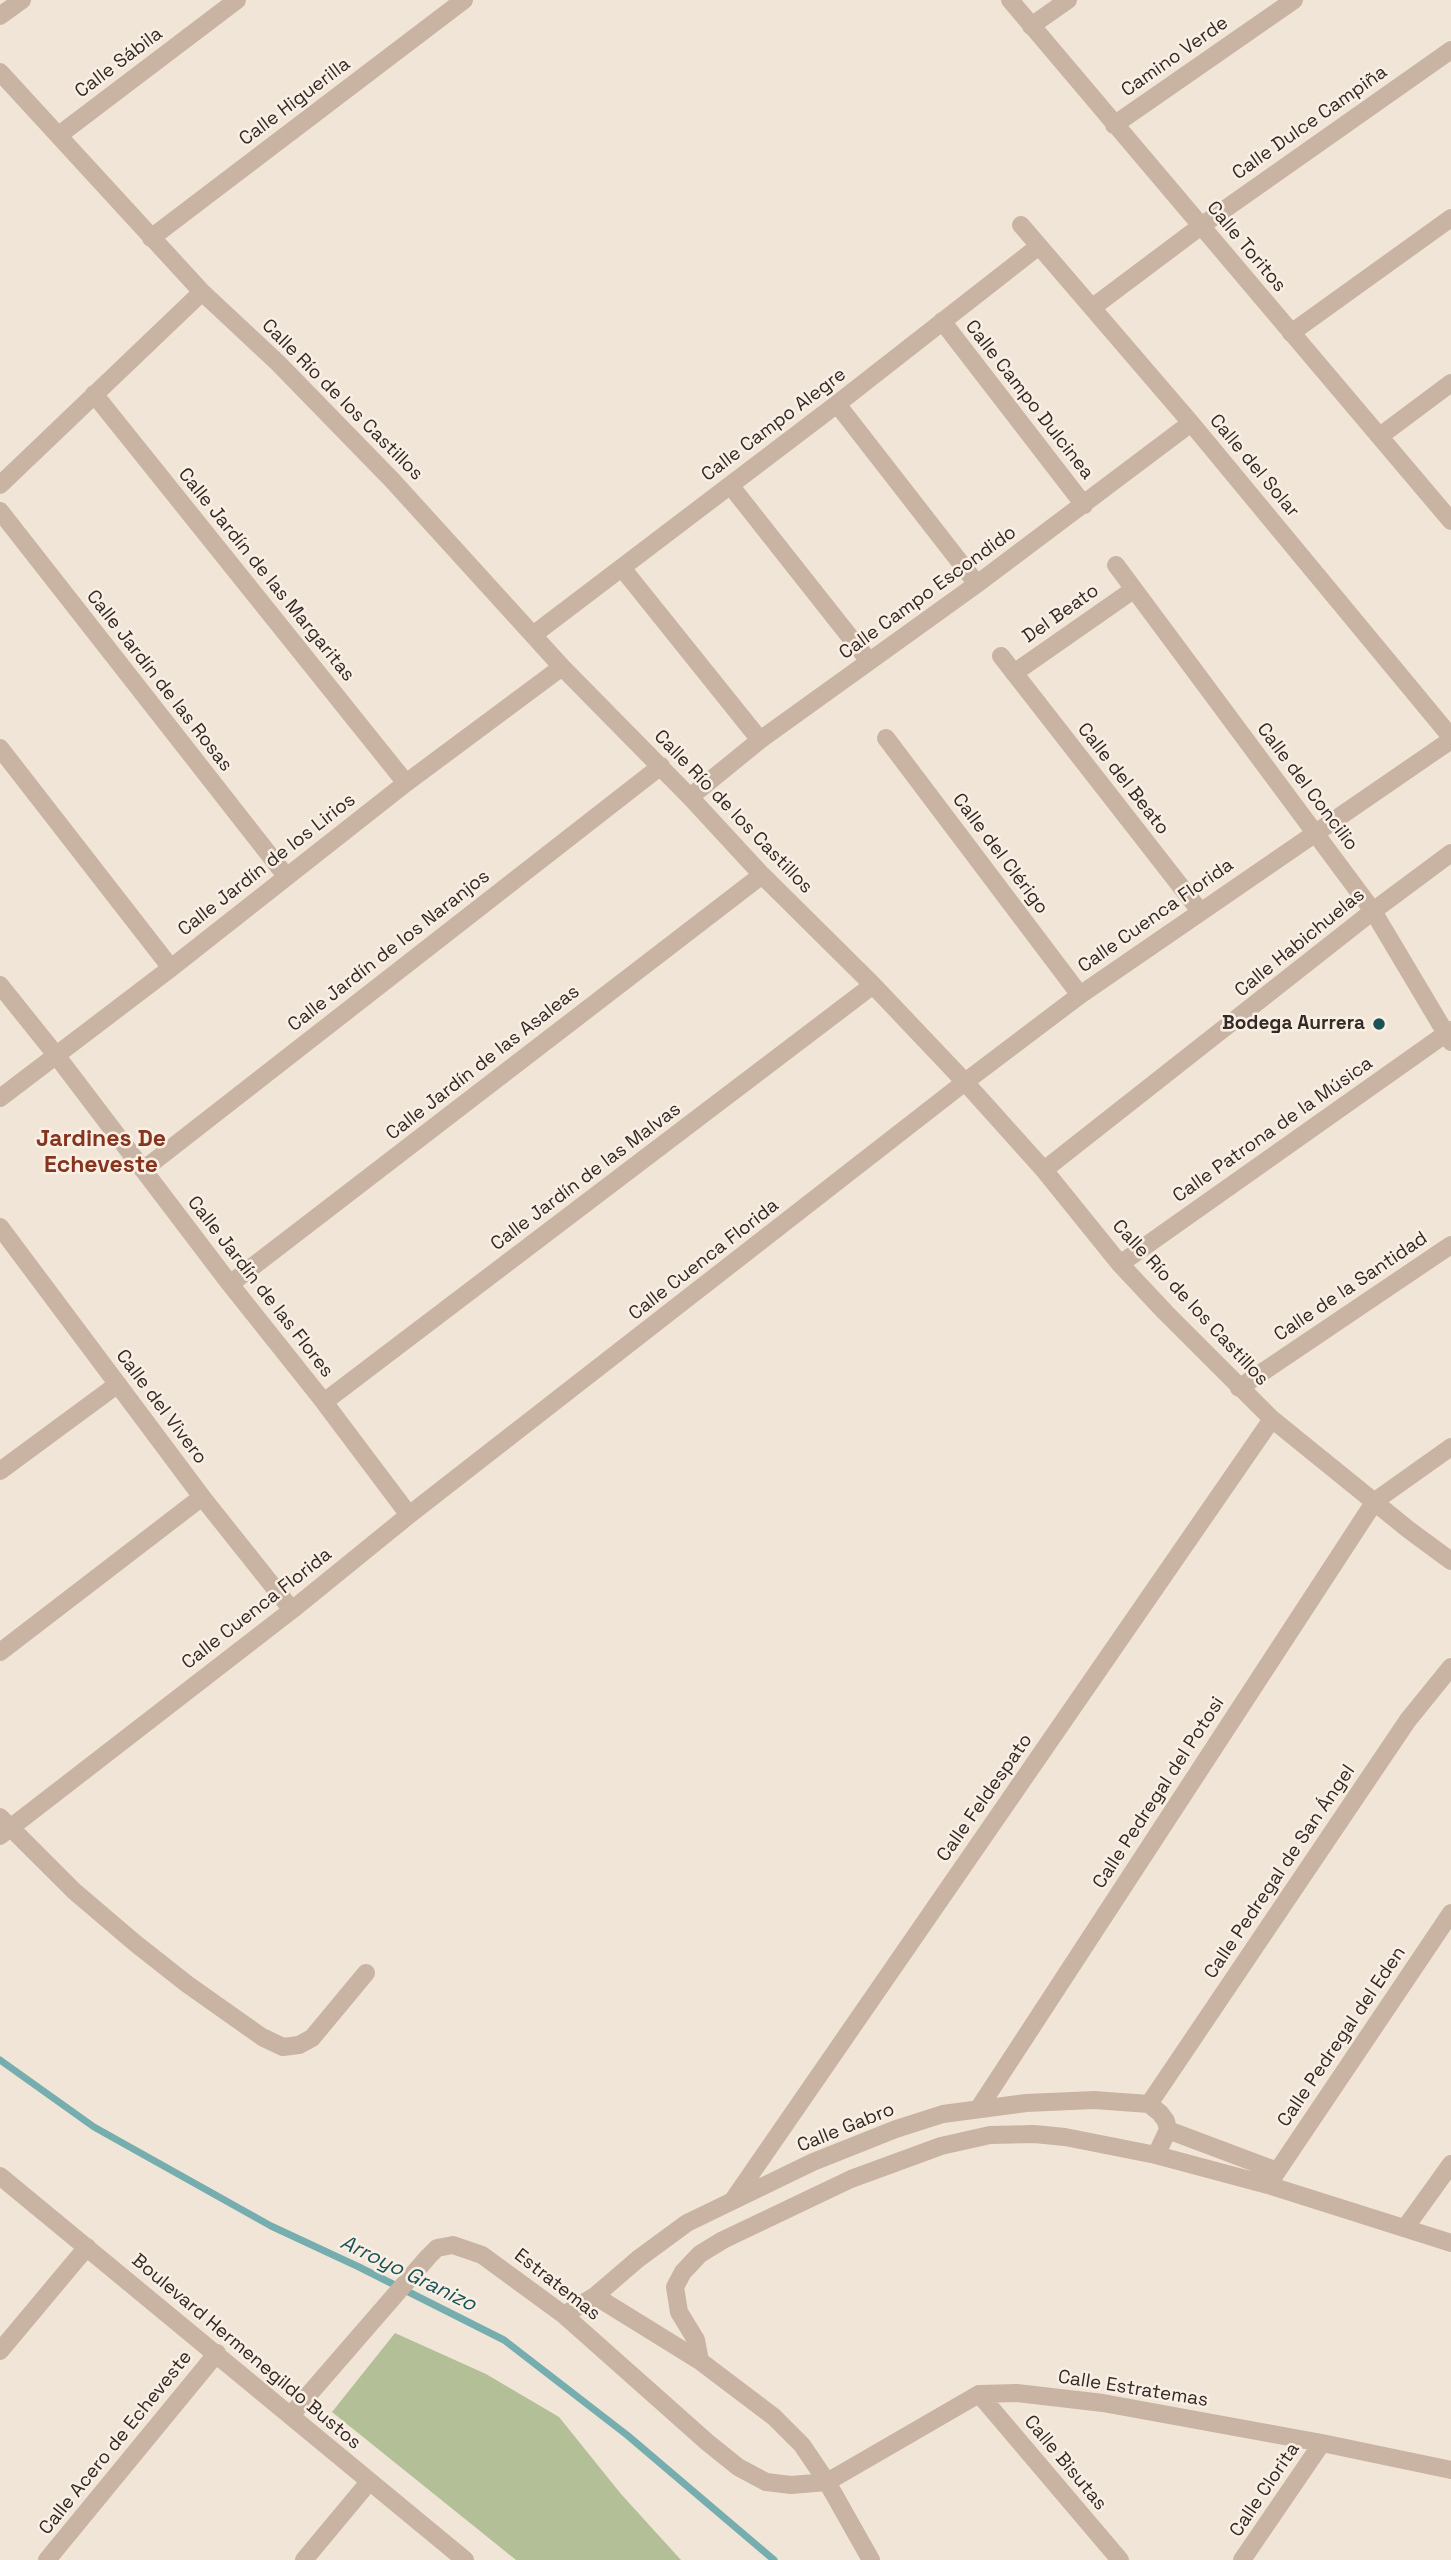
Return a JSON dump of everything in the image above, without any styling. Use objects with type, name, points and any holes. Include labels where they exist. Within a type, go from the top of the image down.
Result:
[{"type":"street","points":[[0,16],[22,0]]},
{"type":"street","name":"Calle Sábila","points":[[59,135],[237,0]]},
{"type":"street","name":"Calle Higuerilla","points":[[151,238],[464,0]]},
{"type":"street","name":"Calle Toritos","points":[[1010,0],[1451,521]]},
{"type":"street","points":[[1031,26],[1068,0]]},
{"type":"street","name":"Camino Verde","points":[[1114,125],[1294,0]]},
{"type":"street","name":"Calle Dulce Campiña","points":[[1093,307],[1201,226],[1451,50]]},
{"type":"street","name":"Calle Río de los Castillos","points":[[0,72],[202,292],[278,363],[393,480],[562,667],[965,1082],[1044,1170],[1120,1264],[1239,1388],[1272,1419],[1451,1561]]},
{"type":"street","points":[[1291,333],[1451,218]]},
{"type":"street","name":"Calle del Solar","points":[[1021,225],[1191,423],[1451,739]]},
{"type":"street","name":"Calle Campo Alegre","points":[[533,635],[837,404],[1039,246]]},
{"type":"street","points":[[0,485],[202,292]]},
{"type":"street","name":"Calle Campo Dulcinea","points":[[942,321],[1084,505]]},
{"type":"street","points":[[1380,436],[1451,383]]},
{"type":"street","name":"Calle Jardín de las Margaritas","points":[[94,394],[405,783]]},
{"type":"street","points":[[837,404],[977,584]]},
{"type":"street","name":"Calle Campo Escondido","points":[[690,797],[760,740],[977,584],[1191,423]]},
{"type":"street","points":[[730,485],[869,661]]},
{"type":"street","name":"Calle Jardín de las Rosas","points":[[0,511],[286,876]]},
{"type":"street","name":"Calle del Concilio","points":[[1116,565],[1373,911],[1449,1035]]},
{"type":"street","points":[[622,568],[760,740]]},
{"type":"street","name":"Del Beato","points":[[1014,673],[1133,590]]},
{"type":"street","name":"Calle del Beato","points":[[1001,656],[1200,911]]},
{"type":"street","name":"Calle Jardín de los Lirios","points":[[0,1098],[171,968],[405,783],[562,667]]},
{"type":"street","name":"Calle del Clérigo","points":[[886,738],[1080,995]]},
{"type":"street","name":"Calle Cuenca Florida","points":[[3,1827],[292,1610],[409,1515],[1080,995],[1451,739]]},
{"type":"street","points":[[0,748],[171,968]]},
{"type":"street","name":"Calle Jardín de los Naranjos","points":[[143,1170],[661,766]]},
{"type":"street","name":"Calle Habichuelas","points":[[1044,1170],[1373,911],[1451,853]]},
{"type":"street","name":"Calle Jardín de las Asaleas","points":[[230,1284],[762,875]]},
{"type":"street","name":"Calle Jardín de las Flores","points":[[0,985],[409,1515]]},
{"type":"street","name":"Calle Jardín de las Malvas","points":[[324,1402],[873,985]]},
{"type":"street","name":"Calle Patrona de la Música","points":[[1120,1264],[1449,1035]]},
{"type":"street","name":"Calle del Vivero","points":[[0,1227],[202,1497],[292,1610]]},
{"type":"street","name":"Calle de la Santidad","points":[[1239,1388],[1451,1245]]},
{"type":"street","points":[[0,1471],[118,1384]]},
{"type":"street","name":"Calle Feldespato","points":[[732,2201],[1272,1419]]},
{"type":"street","points":[[1375,1501],[1451,1447]]},
{"type":"street","points":[[0,1652],[202,1497]]},
{"type":"street","name":"Calle Pedregal del Potosi","points":[[979,2108],[1375,1501]]},
{"type":"street","name":"Calle Pedregal de San Ángel","points":[[1149,2104],[1408,1720],[1451,1667]]},
{"type":"street","points":[[3,1827],[135,1943],[262,2037],[284,2047],[299,2045],[312,2038],[366,1973]]},
{"type":"street","name":"Calle Pedregal del Eden","points":[[1272,2178],[1451,1913]]},
{"type":"street","name":"Calle Gabro","points":[[565,2315],[595,2296],[638,2259],[687,2223],[813,2162],[896,2129],[943,2114],[979,2108],[1094,2100],[1149,2104]]},
{"type":"street","points":[[1149,2104],[1160,2113],[1168,2130],[1272,2178],[1451,2243]]},
{"type":"street","points":[[1156,2155],[1168,2130]]},
{"type":"street","points":[[700,2361],[696,2340],[679,2312],[675,2287],[683,2272],[699,2254],[851,2179],[941,2146],[990,2135],[1034,2134],[1065,2137],[1272,2178]]},
{"type":"street","points":[[1405,2228],[1451,2164]]},
{"type":"street","name":"Boulevard Hermenegildo Bustos","points":[[0,2176],[465,2560]]},
{"type":"street","name":"Estratemas","points":[[291,2415],[428,2257],[445,2245],[453,2245],[471,2250],[504,2269],[565,2315],[738,2467],[766,2482],[791,2485],[827,2482]]},
{"type":"street","points":[[0,2351],[87,2247]]},
{"type":"street","points":[[595,2296],[700,2361],[774,2417],[802,2445],[827,2482],[871,2560]]},
{"type":"street","name":"Calle Acero de Echeveste","points":[[47,2560],[217,2353]]},
{"type":"street","name":"Calle Estratemas","points":[[827,2482],[979,2394],[1017,2393],[1058,2397],[1322,2443],[1451,2470]]},
{"type":"street","name":"Calle Bisutas","points":[[979,2394],[1119,2560]]},
{"type":"street","name":"Calle Clorita","points":[[1242,2560],[1322,2443]]},
{"type":"street","points":[[304,2560],[369,2482]]},
{"type":"green space","points":[[395,2333],[486,2374],[559,2417],[621,2494],[681,2560],[516,2560],[332,2412]]},
{"type":"waterway","name":"Arroyo Granizo","points":[[0,2060],[94,2127],[271,2226],[504,2340],[627,2435],[774,2560]]},
{"type":"place","name":"Bodega Aurrera","points":[[1379,1024]]},
{"type":"district","name":"Jardines De Echeveste","points":[[101,1153]]}]
